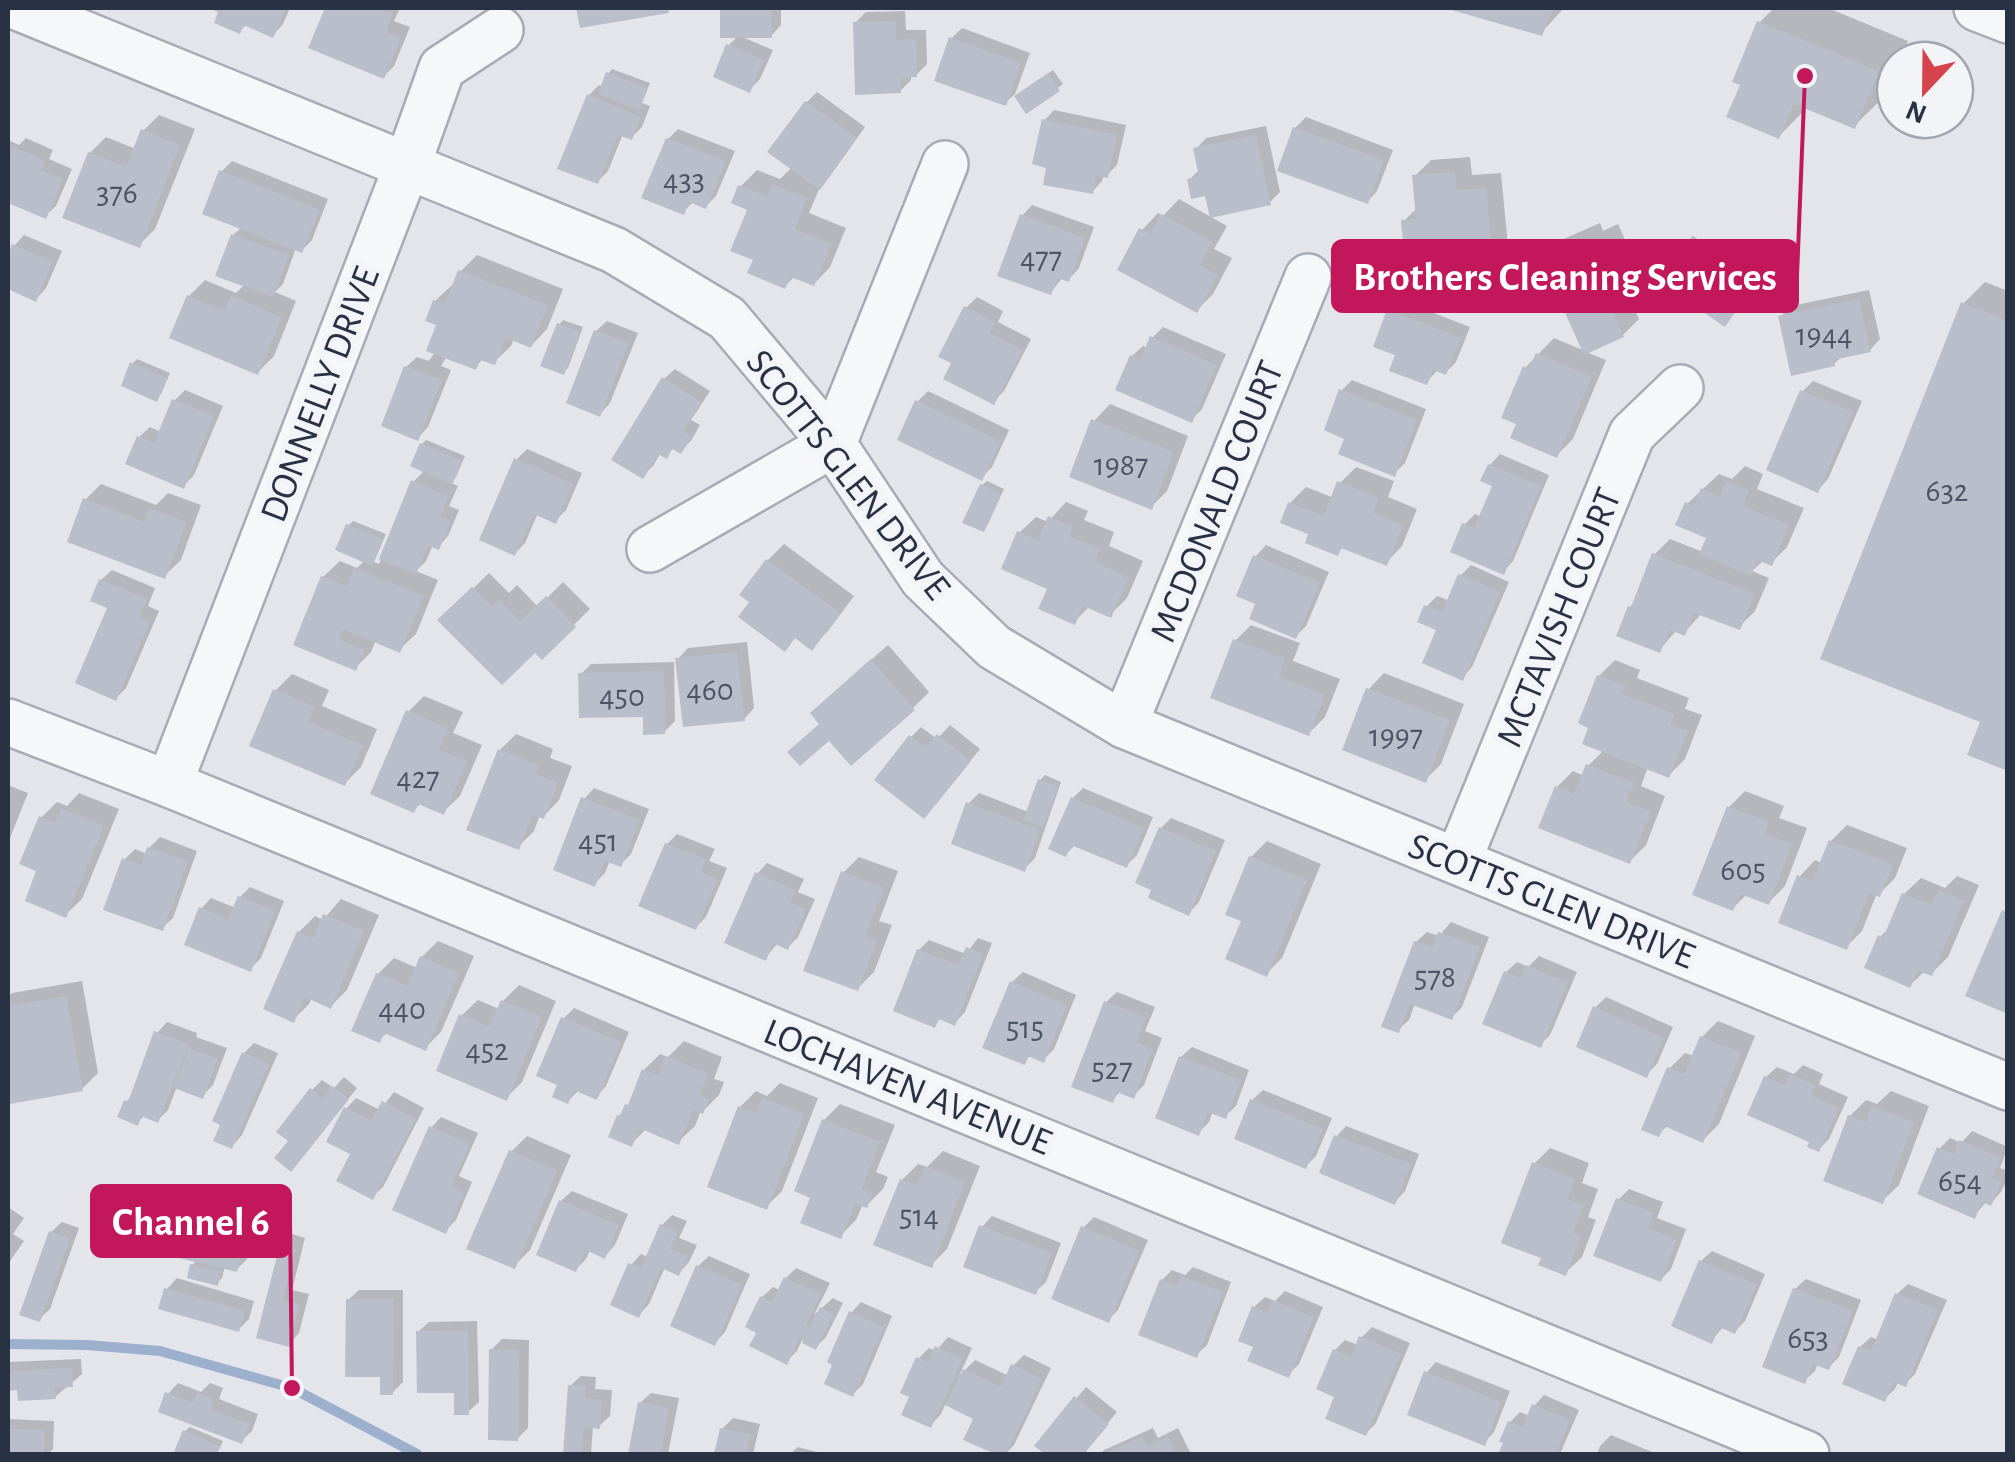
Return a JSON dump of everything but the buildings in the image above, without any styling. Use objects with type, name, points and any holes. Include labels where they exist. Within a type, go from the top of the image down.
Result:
[{"type":"street","name":"SCOTTS GLEN DRIVE","points":[[20,8],[614,250],[727,318],[833,444],[923,579],[994,647],[1124,725],[2008,1086]]},
{"type":"street","points":[[1976,8],[2008,20]]},
{"type":"street","name":"DONNELLY DRIVE","points":[[169,784],[442,68],[500,30]]},
{"type":"street","points":[[650,549],[833,444],[944,164]]},
{"type":"street","name":"MCDONALD COURT","points":[[1124,725],[1308,277]]},
{"type":"street","name":"MCTAVISH COURT","points":[[1458,861],[1632,434],[1680,388]]},
{"type":"street","name":"LOCHAVEN AVENUE","points":[[8,722],[169,784],[1740,1442],[1806,1454]]},
{"type":"waterway","points":[[8,1344],[160,1351],[292,1388],[417,1454]]},
{"type":"place","name":"Brothers Cleaning Services","points":[[1805,76]]},
{"type":"place","name":"Channel 6","points":[[292,1388]]}]
